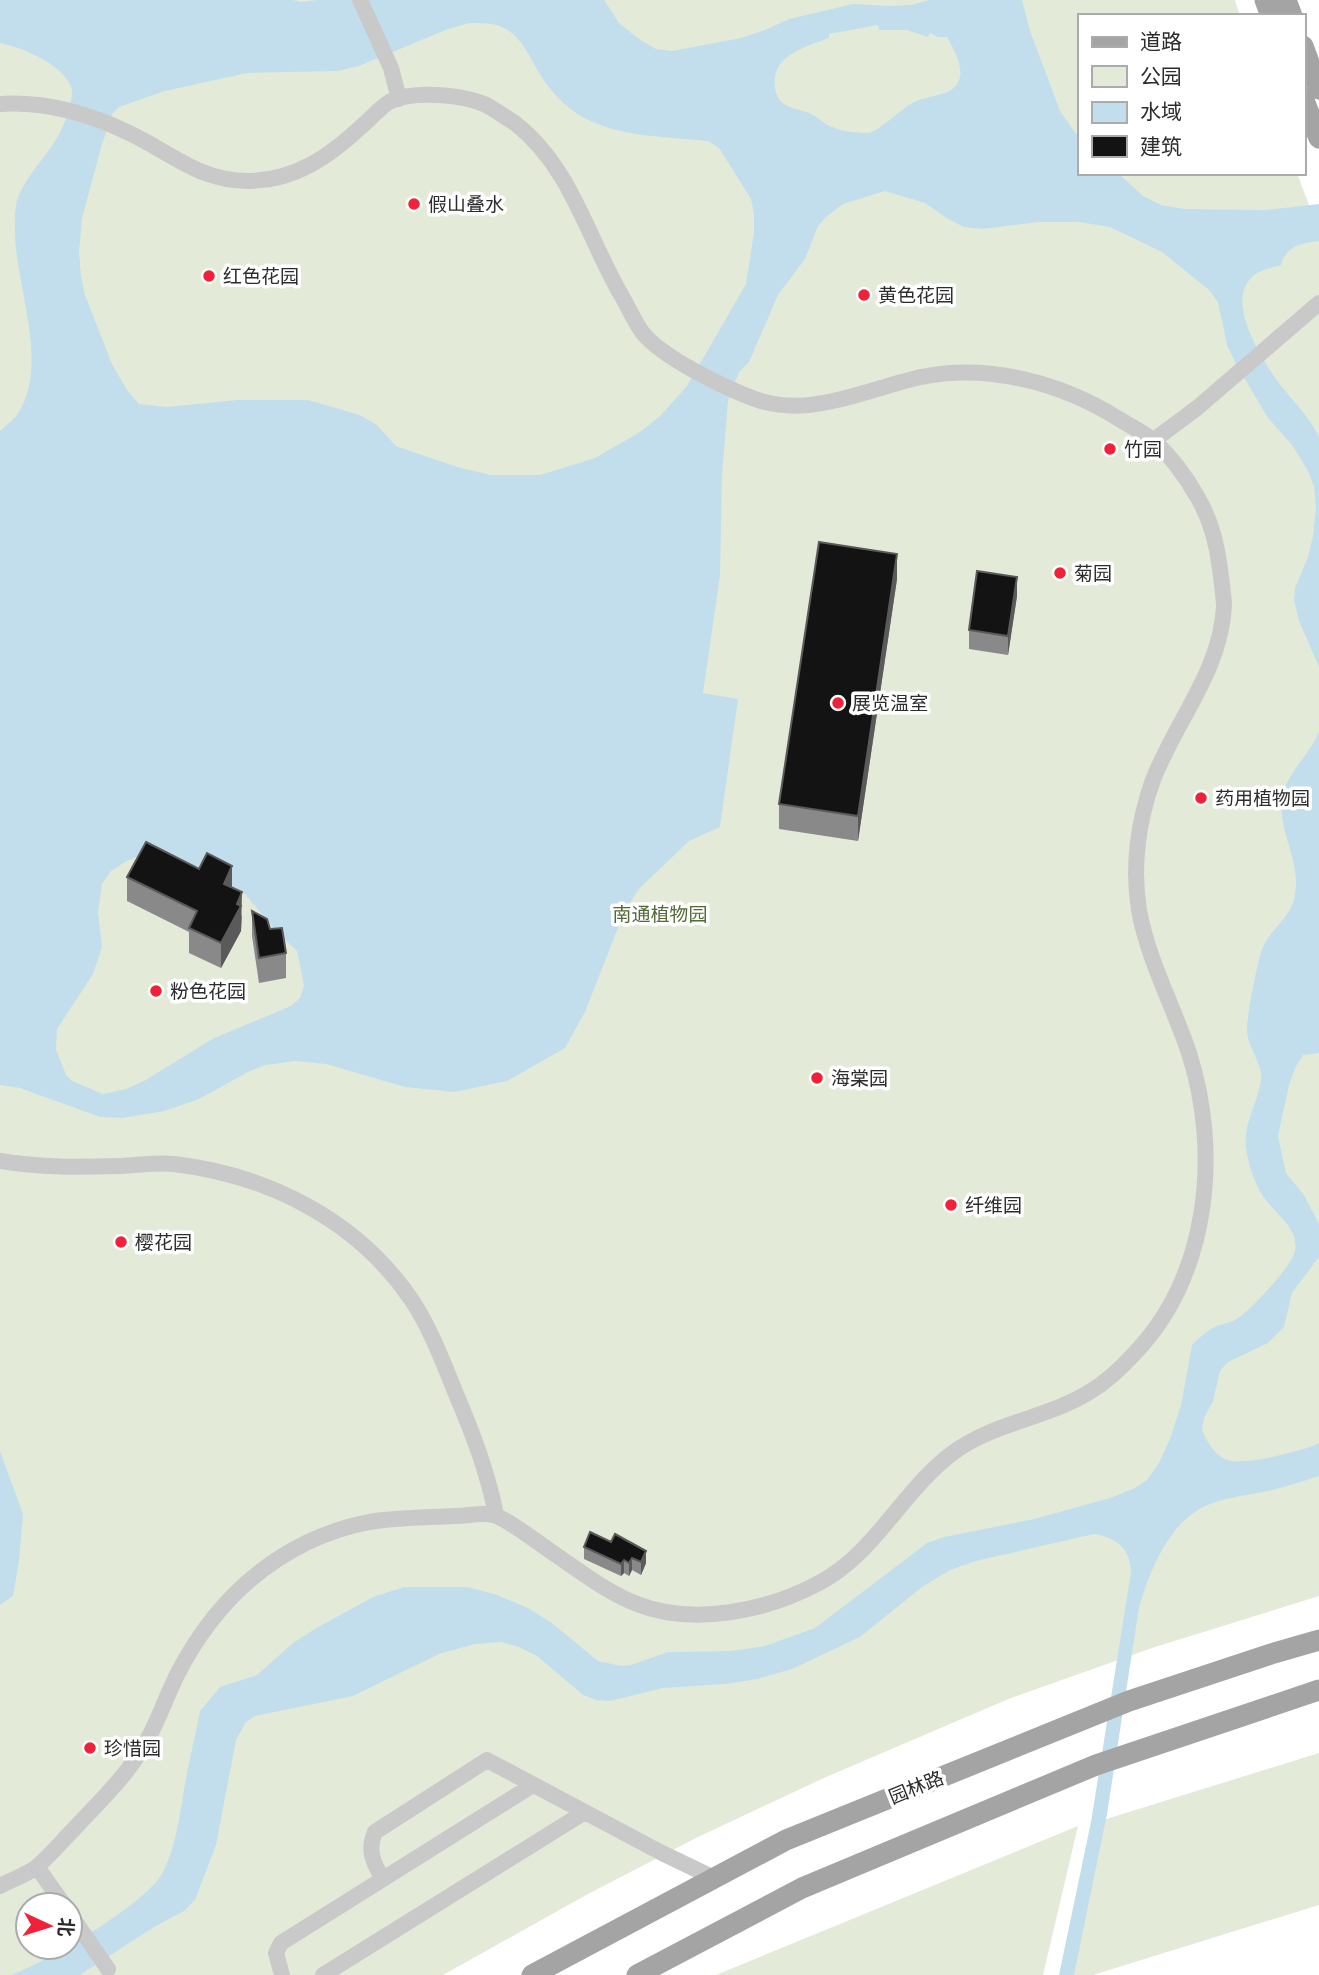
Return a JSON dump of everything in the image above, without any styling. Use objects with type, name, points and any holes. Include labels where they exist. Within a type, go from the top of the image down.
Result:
[{"type":"main road","points":[[1305,51],[1319,89]]},
{"type":"main road","points":[[1305,103],[1319,138]]},
{"type":"main road","name":"园林路","points":[[532,1975],[786,1840],[1129,1701],[1319,1640]]},
{"type":"main road","points":[[637,1975],[802,1888],[1096,1765],[1319,1690]]},
{"type":"street","points":[[360,0],[391,68],[399,99]]},
{"type":"street","points":[[0,104],[28,102],[56,107],[116,127],[154,146],[175,161],[218,178],[254,182],[294,173],[317,163],[372,118],[386,102],[417,96],[443,96],[485,104],[510,119],[547,153],[570,188],[614,283],[646,338],[683,363],[736,391],[770,405],[832,402],[937,374],[991,373],[1033,382],[1099,406],[1154,440],[1203,505],[1217,545],[1224,603],[1218,642],[1204,679],[1170,741],[1152,781],[1136,851],[1139,912],[1151,956],[1188,1049],[1198,1084],[1205,1130],[1201,1221],[1191,1263],[1166,1313],[1139,1350],[1094,1390],[1067,1403],[997,1428],[960,1447],[930,1471],[895,1514],[845,1566],[830,1578],[796,1594],[764,1604],[688,1615],[645,1608],[591,1578],[496,1515],[395,1517],[351,1523],[297,1547],[254,1575],[221,1606],[179,1670],[144,1747],[108,1794],[37,1867],[0,1886]]},
{"type":"street","points":[[1154,440],[1319,303]]},
{"type":"street","points":[[0,1161],[29,1166],[171,1164],[192,1167],[248,1180],[321,1212],[390,1270],[413,1301],[443,1362],[474,1436],[496,1515]]},
{"type":"street","points":[[383,1879],[372,1858],[370,1843],[375,1832],[487,1760],[714,1878]]},
{"type":"street","points":[[282,1975],[276,1953],[281,1943],[533,1785]]},
{"type":"street","points":[[323,1975],[584,1812]]},
{"type":"street","points":[[37,1867],[54,1891]]},
{"type":"street","points":[[84,1934],[105,1966]]},
{"type":"green space","name":"南通植物园","points":[[0,0],[1235,0],[1239,14],[1078,14],[1078,175],[1298,175],[1319,232],[1319,1596],[1152,1648],[1011,1698],[826,1777],[696,1838],[588,1894],[443,1975],[0,1975]]},
{"type":"green space","points":[[1319,1753],[1319,1905],[1093,1975],[1063,1975],[1100,1821]]},
{"type":"green space","points":[[1078,1826],[1043,1975],[716,1975]]},
{"type":"water","points":[[0,0],[604,0],[619,23],[639,39],[656,49],[672,51],[741,38],[789,19],[853,4],[891,6],[911,5],[929,0],[1022,0],[1030,31],[1060,111],[1078,137],[1078,175],[1120,175],[1143,196],[1161,205],[1185,209],[1265,210],[1319,204],[1319,241],[1295,247],[1283,259],[1281,265],[1254,275],[1244,288],[1242,300],[1248,328],[1261,355],[1319,437],[1319,667],[1299,621],[1294,600],[1295,588],[1308,557],[1313,536],[1316,508],[1314,486],[1292,445],[1268,418],[1236,364],[1227,345],[1218,302],[1209,290],[1162,252],[1110,227],[1079,222],[1038,222],[982,229],[964,227],[925,203],[885,191],[843,204],[818,226],[805,259],[778,295],[749,362],[739,372],[728,401],[722,475],[720,576],[703,693],[738,699],[720,827],[689,841],[639,889],[625,910],[585,1012],[565,1048],[507,1081],[454,1092],[405,1087],[326,1064],[295,1061],[266,1065],[199,1099],[165,1111],[122,1118],[100,1117],[20,1088],[0,1085],[0,431],[19,412],[31,371],[29,324],[17,254],[15,214],[17,199],[25,183],[60,133],[72,92],[67,79],[60,71],[19,48],[0,43]],"holes":[[[470,23],[492,24],[515,36],[552,91],[584,118],[636,134],[708,141],[719,148],[751,199],[754,232],[746,284],[687,386],[660,416],[640,432],[595,458],[540,475],[491,475],[457,467],[396,446],[377,425],[360,415],[308,400],[237,400],[167,407],[139,404],[127,390],[112,364],[85,295],[81,276],[79,252],[82,218],[113,113],[119,107],[165,91],[247,73],[338,71],[359,66],[448,29]],[[878,25],[879,30],[907,30],[928,37],[930,33],[947,37],[960,66],[959,81],[955,87],[916,101],[868,133],[852,132],[826,124],[810,113],[784,104],[777,96],[775,75],[784,60],[792,54],[829,38],[829,34]],[[159,849],[244,893],[297,951],[304,986],[300,998],[291,1006],[214,1038],[144,1081],[126,1089],[103,1094],[72,1081],[66,1075],[56,1049],[57,1029],[93,974],[102,947],[98,912],[102,884],[111,871],[125,862]]]},
{"type":"water","points":[[1319,731],[1319,1053],[1303,1055],[1296,1066],[1278,1136],[1286,1173],[1304,1195],[1319,1224],[1319,1257],[1292,1293],[1284,1327],[1268,1343],[1228,1362],[1220,1371],[1202,1430],[1218,1455],[1235,1461],[1273,1457],[1319,1443],[1319,1476],[1203,1507],[1175,1531],[1159,1556],[1139,1608],[1107,1814],[1074,1975],[1059,1975],[1091,1822],[1131,1572],[1125,1550],[1116,1541],[1094,1534],[976,1561],[950,1570],[922,1587],[860,1637],[792,1669],[757,1679],[663,1688],[610,1701],[596,1700],[583,1695],[537,1656],[501,1642],[475,1644],[439,1654],[353,1696],[255,1716],[246,1722],[236,1740],[216,1845],[195,1900],[184,1911],[80,1975],[11,1975],[42,1961],[84,1961],[84,1937],[137,1900],[163,1872],[176,1832],[200,1711],[220,1687],[257,1675],[293,1643],[373,1597],[404,1587],[468,1587],[497,1595],[528,1608],[552,1623],[598,1661],[621,1666],[668,1652],[731,1651],[765,1646],[815,1628],[927,1543],[944,1537],[1034,1519],[1110,1498],[1147,1480],[1159,1463],[1170,1439],[1181,1405],[1192,1345],[1210,1330],[1235,1320],[1247,1311],[1280,1276],[1295,1251],[1293,1234],[1261,1193],[1248,1160],[1248,1123],[1259,1090],[1261,1074],[1248,1038],[1247,1025],[1261,952],[1285,917],[1295,894],[1295,870],[1283,824],[1284,790]]},
{"type":"water","points":[[0,1451],[23,1514],[13,1596],[0,1605]]},
{"type":"building","points":[[819,542],[897,554],[858,816],[779,804]]},
{"type":"building","points":[[977,571],[1017,577],[1008,636],[969,630]]},
{"type":"building","points":[[146,842],[199,869],[207,853],[232,866],[224,884],[242,892],[237,904],[241,906],[221,943],[189,928],[197,911],[127,877]]},
{"type":"building","points":[[252,911],[267,919],[270,929],[282,928],[286,953],[259,958]]},
{"type":"building","points":[[590,1532],[611,1542],[615,1534],[646,1551],[641,1562],[632,1558],[629,1563],[624,1560],[621,1564],[584,1547]]},
{"type":"place","name":"假山叠水","points":[[414,204]]},
{"type":"place","name":"红色花园","points":[[209,276]]},
{"type":"place","name":"黄色花园","points":[[864,295]]},
{"type":"place","name":"竹园","points":[[1110,449]]},
{"type":"place","name":"菊园","points":[[1060,573]]},
{"type":"place","name":"展览温室","points":[[838,703]]},
{"type":"place","name":"药用植物园","points":[[1201,798]]},
{"type":"place","name":"粉色花园","points":[[156,991]]},
{"type":"place","name":"海棠园","points":[[817,1078]]},
{"type":"place","name":"纤维园","points":[[951,1205]]},
{"type":"place","name":"樱花园","points":[[121,1242]]},
{"type":"place","name":"珍惜园","points":[[90,1748]]}]
